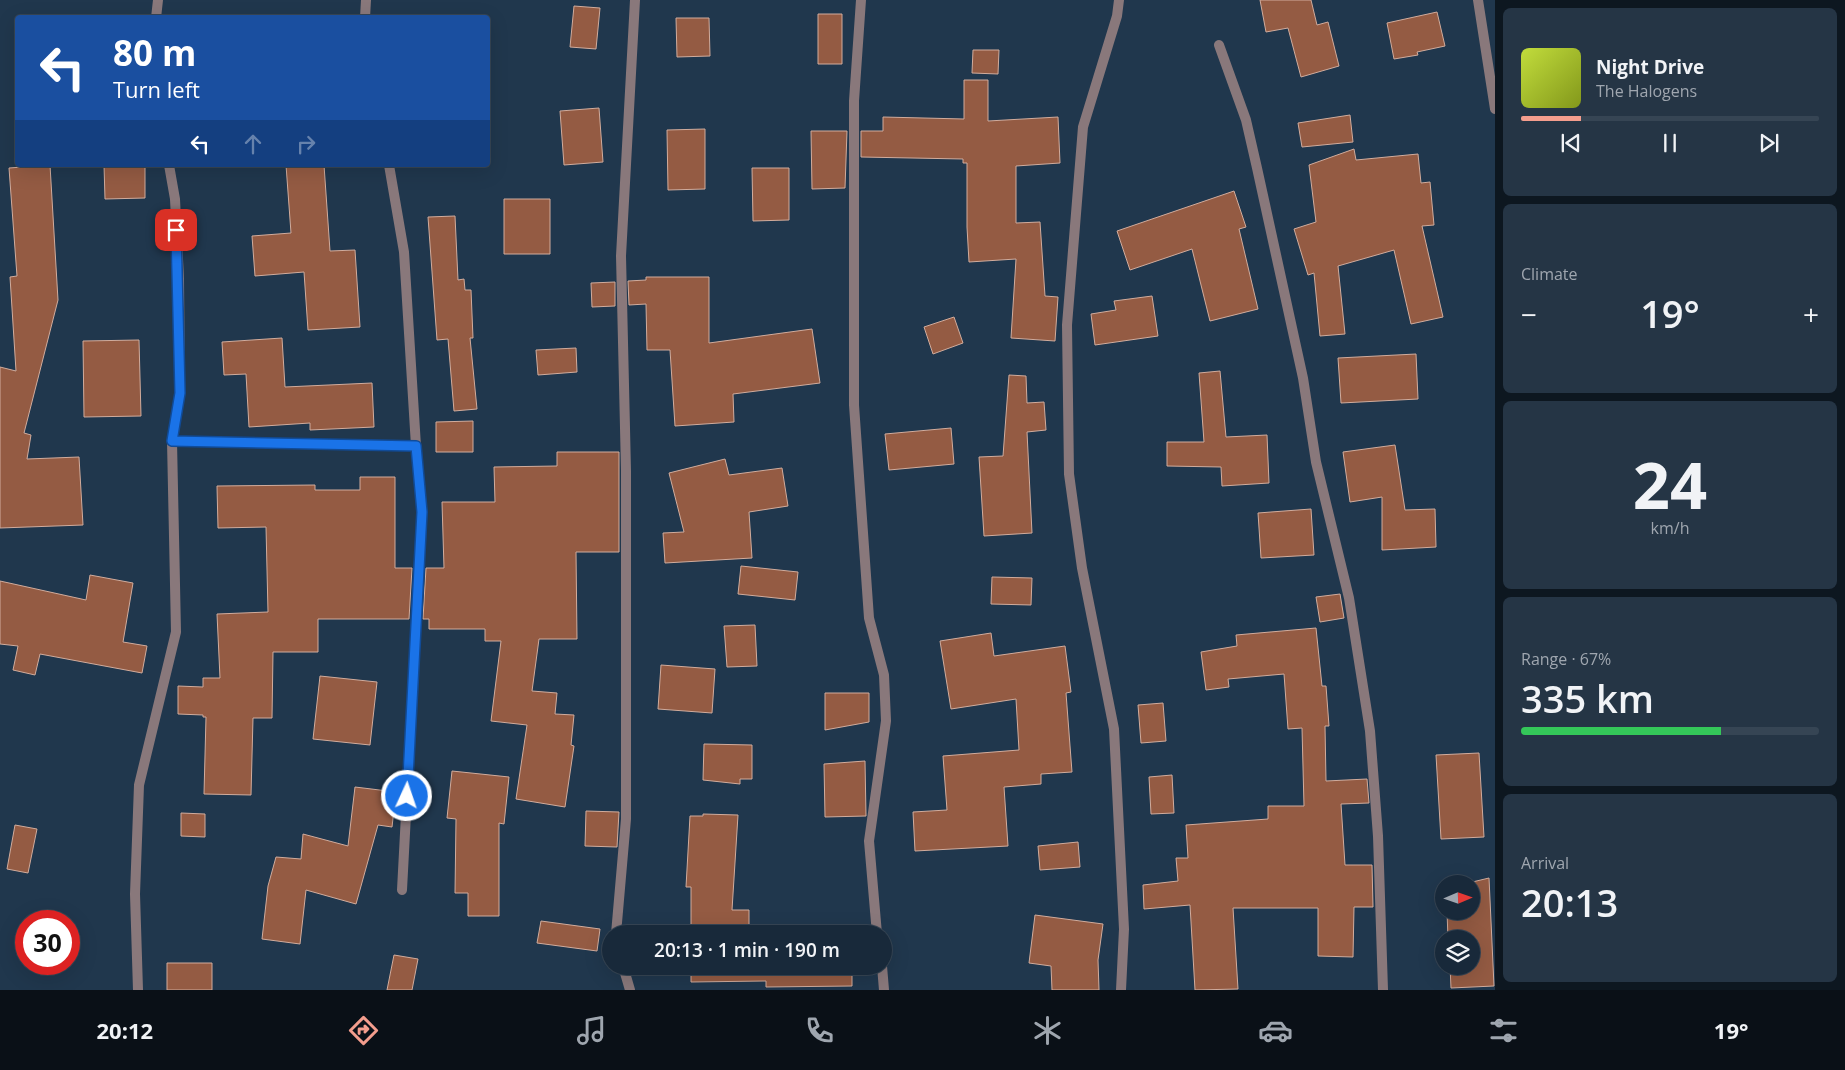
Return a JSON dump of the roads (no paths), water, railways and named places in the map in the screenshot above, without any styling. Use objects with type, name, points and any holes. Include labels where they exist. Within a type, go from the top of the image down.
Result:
[{"type":"street","points":[[156,15],[158,0]]},
{"type":"street","points":[[365,15],[366,0]]},
{"type":"street","points":[[617,925],[626,819],[626,480],[622,256],[635,0]]},
{"type":"street","points":[[861,0],[854,101],[854,405],[869,618],[884,675],[886,721],[869,841],[876,925]]},
{"type":"street","points":[[1119,0],[1117,16],[1083,127],[1067,325],[1069,474],[1082,568],[1114,729],[1124,929],[1121,990]]},
{"type":"street","points":[[1478,0],[1495,109]]},
{"type":"street","points":[[1220,45],[1246,120],[1258,168],[1303,378],[1316,462],[1349,598],[1370,731],[1378,836],[1383,990]]},
{"type":"street","points":[[138,990],[135,894],[139,785],[176,632],[172,441],[180,393],[179,298],[175,198],[169,167]]},
{"type":"street","points":[[389,167],[404,252],[422,512],[402,890]]},
{"type":"street","points":[[172,441],[416,446]]},
{"type":"street","points":[[626,975],[630,990]]},
{"type":"street","points":[[883,975],[884,990]]}]
